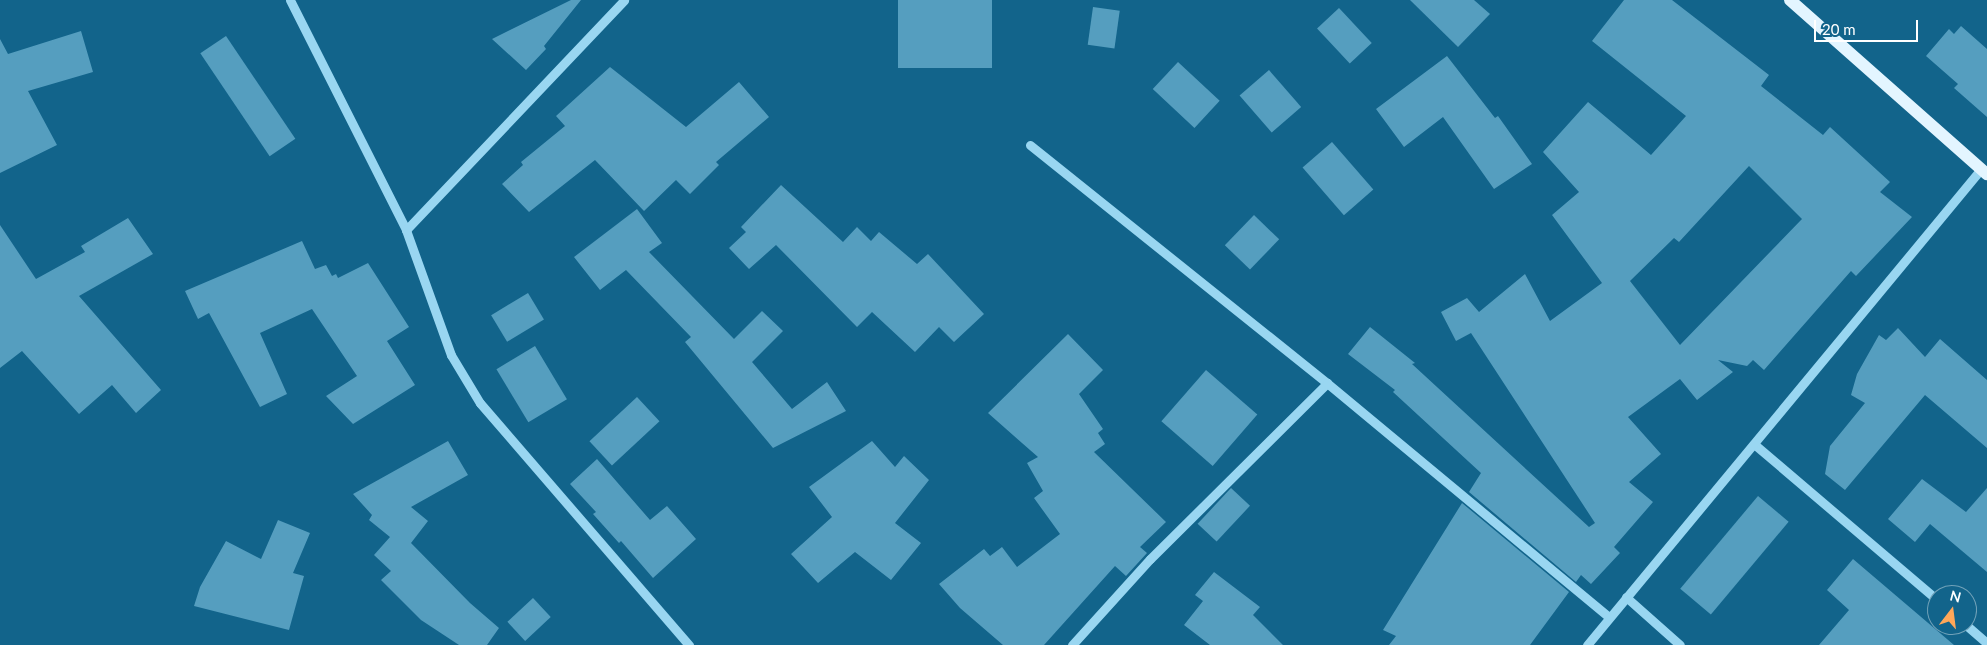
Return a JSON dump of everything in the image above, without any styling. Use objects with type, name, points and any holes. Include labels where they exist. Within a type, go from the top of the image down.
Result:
[{"type":"main road","points":[[1790,0],[1984,172]]},
{"type":"street","points":[[290,0],[406,230],[452,355],[480,403],[689,645]]},
{"type":"street","points":[[406,230],[624,0]]},
{"type":"street","points":[[1030,145],[1327,383],[1609,617]]},
{"type":"street","points":[[1587,645],[1984,172]]},
{"type":"street","points":[[1072,645],[1150,559],[1327,383]]},
{"type":"street","points":[[1754,444],[1927,591]]},
{"type":"street","points":[[1626,597],[1680,645]]},
{"type":"street","points":[[1977,634],[1987,643]]},
{"type":"building","points":[[571,0],[581,0],[544,46],[546,49],[526,70],[492,39]]},
{"type":"building","points":[[898,0],[992,0],[992,68],[898,68]]},
{"type":"building","points":[[1410,0],[1474,0],[1490,14],[1458,47]]},
{"type":"building","points":[[1624,0],[1672,0],[1769,75],[1761,86],[1823,135],[1830,127],[1890,182],[1880,192],[1912,217],[1856,276],[1851,271],[1764,370],[1753,360],[1747,366],[1718,360],[1733,372],[1697,400],[1680,379],[1628,417],[1661,454],[1629,482],[1653,502],[1614,547],[1620,553],[1591,584],[1581,575],[1576,582],[1469,492],[1481,473],[1393,392],[1395,390],[1348,354],[1370,327],[1415,363],[1412,364],[1589,527],[1595,523],[1471,333],[1456,341],[1441,312],[1467,298],[1479,312],[1525,274],[1550,321],[1602,283],[1552,215],[1579,192],[1543,152],[1588,102],[1651,155],[1686,116],[1592,41]],"holes":[[[1749,166],[1802,219],[1680,345],[1630,281],[1674,238],[1679,242]]]},
{"type":"building","points":[[1093,7],[1120,11],[1114,48],[1088,45]]},
{"type":"building","points":[[1339,8],[1372,43],[1350,64],[1317,28]]},
{"type":"building","points":[[1961,26],[1987,49],[1987,117],[1954,88],[1958,84],[1926,56],[1949,29],[1954,34]]},
{"type":"building","points":[[81,31],[93,72],[28,91],[57,145],[0,173],[0,39],[8,54]]},
{"type":"building","points":[[226,36],[295,139],[270,156],[200,53]]},
{"type":"building","points":[[1447,56],[1495,118],[1498,116],[1532,164],[1494,189],[1443,117],[1404,147],[1376,109]]},
{"type":"building","points":[[1178,62],[1220,101],[1194,128],[1153,89]]},
{"type":"building","points":[[610,67],[686,127],[739,82],[769,117],[716,162],[719,165],[690,194],[676,180],[644,211],[595,160],[529,212],[502,184],[523,165],[521,162],[565,126],[556,116]]},
{"type":"building","points":[[1269,70],[1301,107],[1272,133],[1240,96]]},
{"type":"building","points":[[1332,142],[1373,190],[1344,215],[1303,168]]},
{"type":"building","points":[[781,185],[843,242],[857,227],[871,241],[879,232],[917,264],[928,254],[984,314],[954,342],[939,327],[915,352],[872,312],[857,327],[776,245],[749,269],[729,248],[746,232],[741,227]]},
{"type":"building","points":[[637,209],[662,243],[649,252],[734,339],[762,311],[783,331],[752,362],[792,409],[827,382],[846,411],[773,448],[685,342],[691,337],[626,270],[600,290],[574,257]]},
{"type":"building","points":[[1254,215],[1279,239],[1250,270],[1225,245]]},
{"type":"building","points":[[128,218],[153,254],[79,296],[161,390],[136,413],[112,385],[79,414],[22,351],[0,368],[0,225],[36,279],[85,252],[81,246]]},
{"type":"building","points":[[302,241],[315,269],[326,265],[332,276],[336,274],[338,278],[368,263],[409,327],[387,341],[415,385],[353,424],[326,396],[357,376],[312,309],[260,333],[287,394],[260,407],[209,313],[198,319],[185,291]]},
{"type":"building","points":[[528,293],[544,320],[507,342],[491,315]]},
{"type":"building","points":[[1898,328],[1925,357],[1940,339],[1987,380],[1987,448],[1925,395],[1845,490],[1825,474],[1830,446],[1865,403],[1851,395],[1857,374],[1879,335],[1886,340]]},
{"type":"building","points":[[1068,334],[1103,370],[1079,394],[1103,429],[1098,433],[1105,444],[1094,452],[1166,522],[1140,547],[1147,553],[1126,576],[1115,566],[1044,645],[1003,645],[960,608],[939,584],[984,549],[990,556],[1002,547],[1017,567],[1060,534],[1034,498],[1043,491],[1027,463],[1038,457],[988,413]]},
{"type":"building","points":[[535,346],[567,399],[528,422],[496,369]]},
{"type":"building","points":[[1206,370],[1257,415],[1213,466],[1161,421]]},
{"type":"building","points":[[637,397],[660,421],[612,465],[589,441]]},
{"type":"building","points":[[448,441],[468,475],[411,507],[428,521],[411,543],[470,603],[499,628],[487,645],[459,645],[421,620],[381,580],[391,571],[374,555],[390,537],[369,520],[372,515],[353,494]]},
{"type":"building","points":[[872,441],[895,467],[904,456],[929,480],[895,523],[921,543],[891,580],[855,552],[818,583],[791,554],[832,517],[809,487]]},
{"type":"building","points":[[597,459],[650,520],[667,506],[696,539],[653,578],[621,541],[619,543],[593,514],[596,512],[570,484]]},
{"type":"building","points":[[1922,479],[1966,512],[1987,488],[1987,572],[1930,524],[1915,542],[1888,519]]},
{"type":"building","points":[[1231,488],[1250,506],[1217,542],[1198,524]]},
{"type":"building","points":[[1758,496],[1789,522],[1711,614],[1680,589]]},
{"type":"building","points":[[1462,503],[1569,592],[1530,645],[1389,645],[1396,636],[1383,630]]},
{"type":"building","points":[[278,520],[310,533],[293,573],[304,576],[289,630],[194,606],[200,587],[226,541],[261,559]]},
{"type":"building","points":[[1853,559],[1927,622],[1927,635],[1942,635],[1954,645],[1819,645],[1849,610],[1827,590]]},
{"type":"building","points":[[1214,572],[1260,607],[1253,615],[1283,645],[1210,645],[1184,625],[1203,601],[1195,595]]},
{"type":"building","points":[[533,598],[551,617],[525,641],[507,622]]}]
